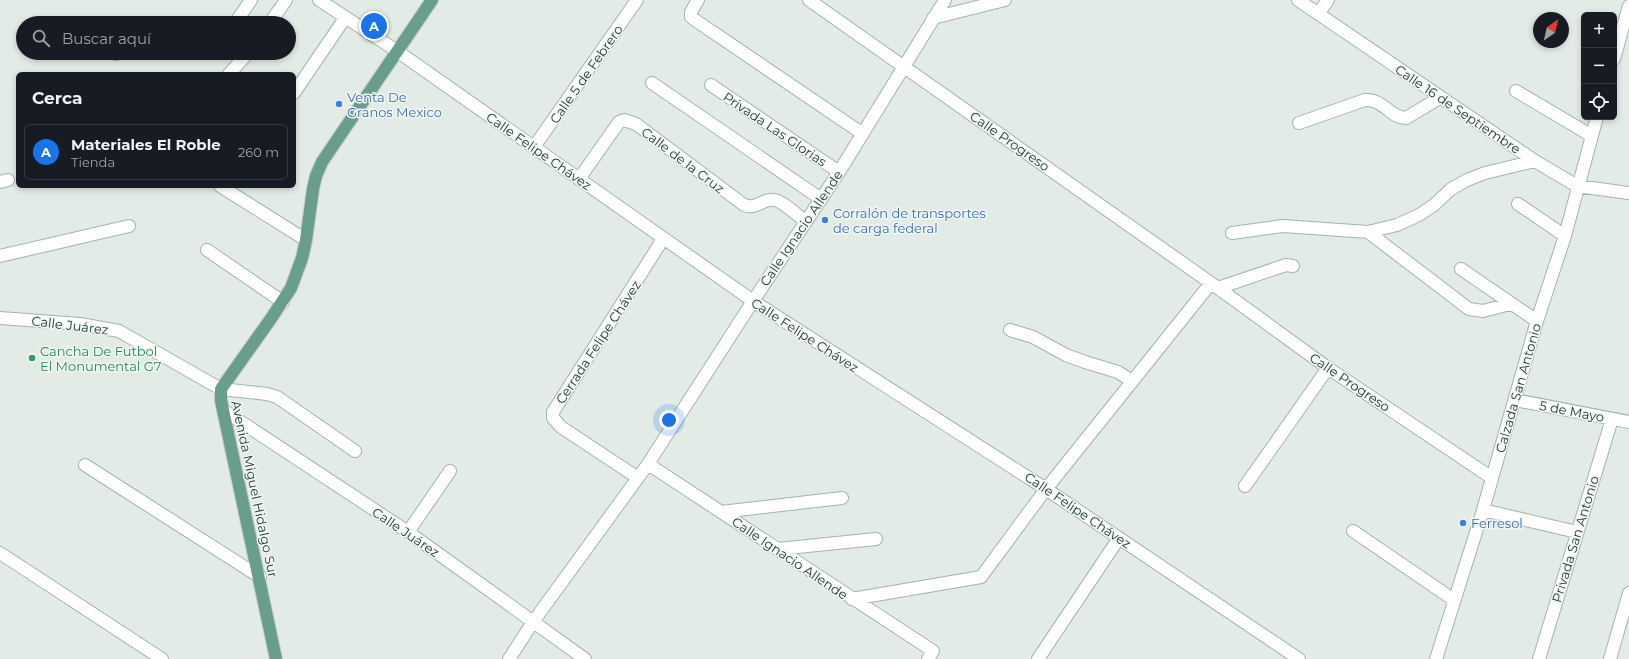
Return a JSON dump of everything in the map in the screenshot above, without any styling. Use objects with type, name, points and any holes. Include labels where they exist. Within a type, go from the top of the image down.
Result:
[{"type":"main road","name":"Avenida Miguel Hidalgo Sur","points":[[276,659],[260,577],[223,410],[221,388],[291,288],[302,258],[313,189],[316,176],[322,162],[432,0]]},
{"type":"street","points":[[241,16],[251,0]]},
{"type":"street","points":[[275,16],[286,0]]},
{"type":"street","name":"Calle Felipe Chávez","points":[[319,0],[397,51],[753,301],[1046,489],[1299,659]]},
{"type":"street","name":"Calle 5 de Febrero","points":[[534,147],[637,0]]},
{"type":"street","points":[[698,0],[691,12],[691,17],[863,134]]},
{"type":"street","name":"Calle Progreso","points":[[809,0],[1328,368],[1492,478]]},
{"type":"street","name":"Calle Ignacio Allende","points":[[509,659],[533,622],[648,464],[753,301],[839,172],[945,0]]},
{"type":"street","points":[[933,18],[1005,0]]},
{"type":"street","name":"Calle 16 de Septiembre","points":[[1298,0],[1535,161],[1577,186],[1629,193]]},
{"type":"street","points":[[1318,14],[1328,0]]},
{"type":"street","points":[[1617,48],[1629,6]]},
{"type":"street","points":[[296,90],[345,18]]},
{"type":"street","points":[[231,72],[242,60]]},
{"type":"street","points":[[652,83],[821,199]]},
{"type":"street","name":"Privada Las Glorias","points":[[711,85],[839,172]]},
{"type":"street","points":[[1516,91],[1592,136]]},
{"type":"street","points":[[1299,123],[1365,100],[1373,100],[1401,118],[1406,118],[1441,97]]},
{"type":"street","name":"Calle de la Cruz","points":[[579,179],[619,122],[624,120],[630,121],[744,205],[753,207],[764,202],[775,200],[781,202],[806,222]]},
{"type":"street","name":"Calzada San Antonio","points":[[1436,659],[1483,510],[1537,321],[1565,236],[1577,186],[1596,120]]},
{"type":"street","points":[[1232,233],[1284,226],[1368,232],[1397,225],[1419,215],[1434,205],[1451,189],[1467,180],[1485,173],[1535,161]]},
{"type":"street","points":[[223,188],[306,240]]},
{"type":"street","points":[[1518,204],[1565,236]]},
{"type":"street","points":[[0,256],[129,226]]},
{"type":"street","points":[[1368,232],[1470,309],[1483,311],[1510,304]]},
{"type":"street","name":"Cerrada Felipe Chávez","points":[[638,478],[561,427],[553,418],[553,412],[663,239]]},
{"type":"street","points":[[207,250],[282,302]]},
{"type":"street","points":[[852,599],[981,577],[1046,489],[1132,381],[1214,286],[1286,265],[1293,266]]},
{"type":"street","points":[[1461,269],[1510,304],[1537,321]]},
{"type":"street","name":"Calle Juárez","points":[[0,318],[80,324],[118,331],[221,388]]},
{"type":"street","points":[[1010,330],[1033,337],[1066,355],[1118,372],[1132,381]]},
{"type":"street","points":[[1245,486],[1328,368]]},
{"type":"street","points":[[221,388],[272,394],[355,451]]},
{"type":"street","name":"5 de Mayo","points":[[1515,400],[1629,422]]},
{"type":"street","name":"Calle Juárez","points":[[223,410],[408,532],[585,659]]},
{"type":"street","name":"Privada San Antonio","points":[[1539,659],[1612,419]]},
{"type":"street","name":"Calle Ignacio Allende","points":[[648,464],[852,599],[930,655]]},
{"type":"street","points":[[85,465],[260,577]]},
{"type":"street","points":[[408,532],[450,471]]},
{"type":"street","points":[[721,512],[842,498]]},
{"type":"street","points":[[1483,510],[1577,532]]},
{"type":"street","points":[[1353,531],[1454,600]]},
{"type":"street","points":[[1038,659],[1120,538]]},
{"type":"street","points":[[778,549],[876,539]]},
{"type":"street","points":[[0,553],[162,659]]},
{"type":"street","points":[[1610,659],[1629,593]]},
{"type":"place","name":"Materiales El Roble","points":[[374,26]]},
{"type":"place","name":"Venta De Granos Mexico","points":[[339,104]]},
{"type":"place","name":"Corralón de transportes de carga federal","points":[[825,220]]},
{"type":"place","name":"Cancha De Futbol El Monumental G7","points":[[32,358]]},
{"type":"place","name":"Ferresol","points":[[1463,523]]}]
